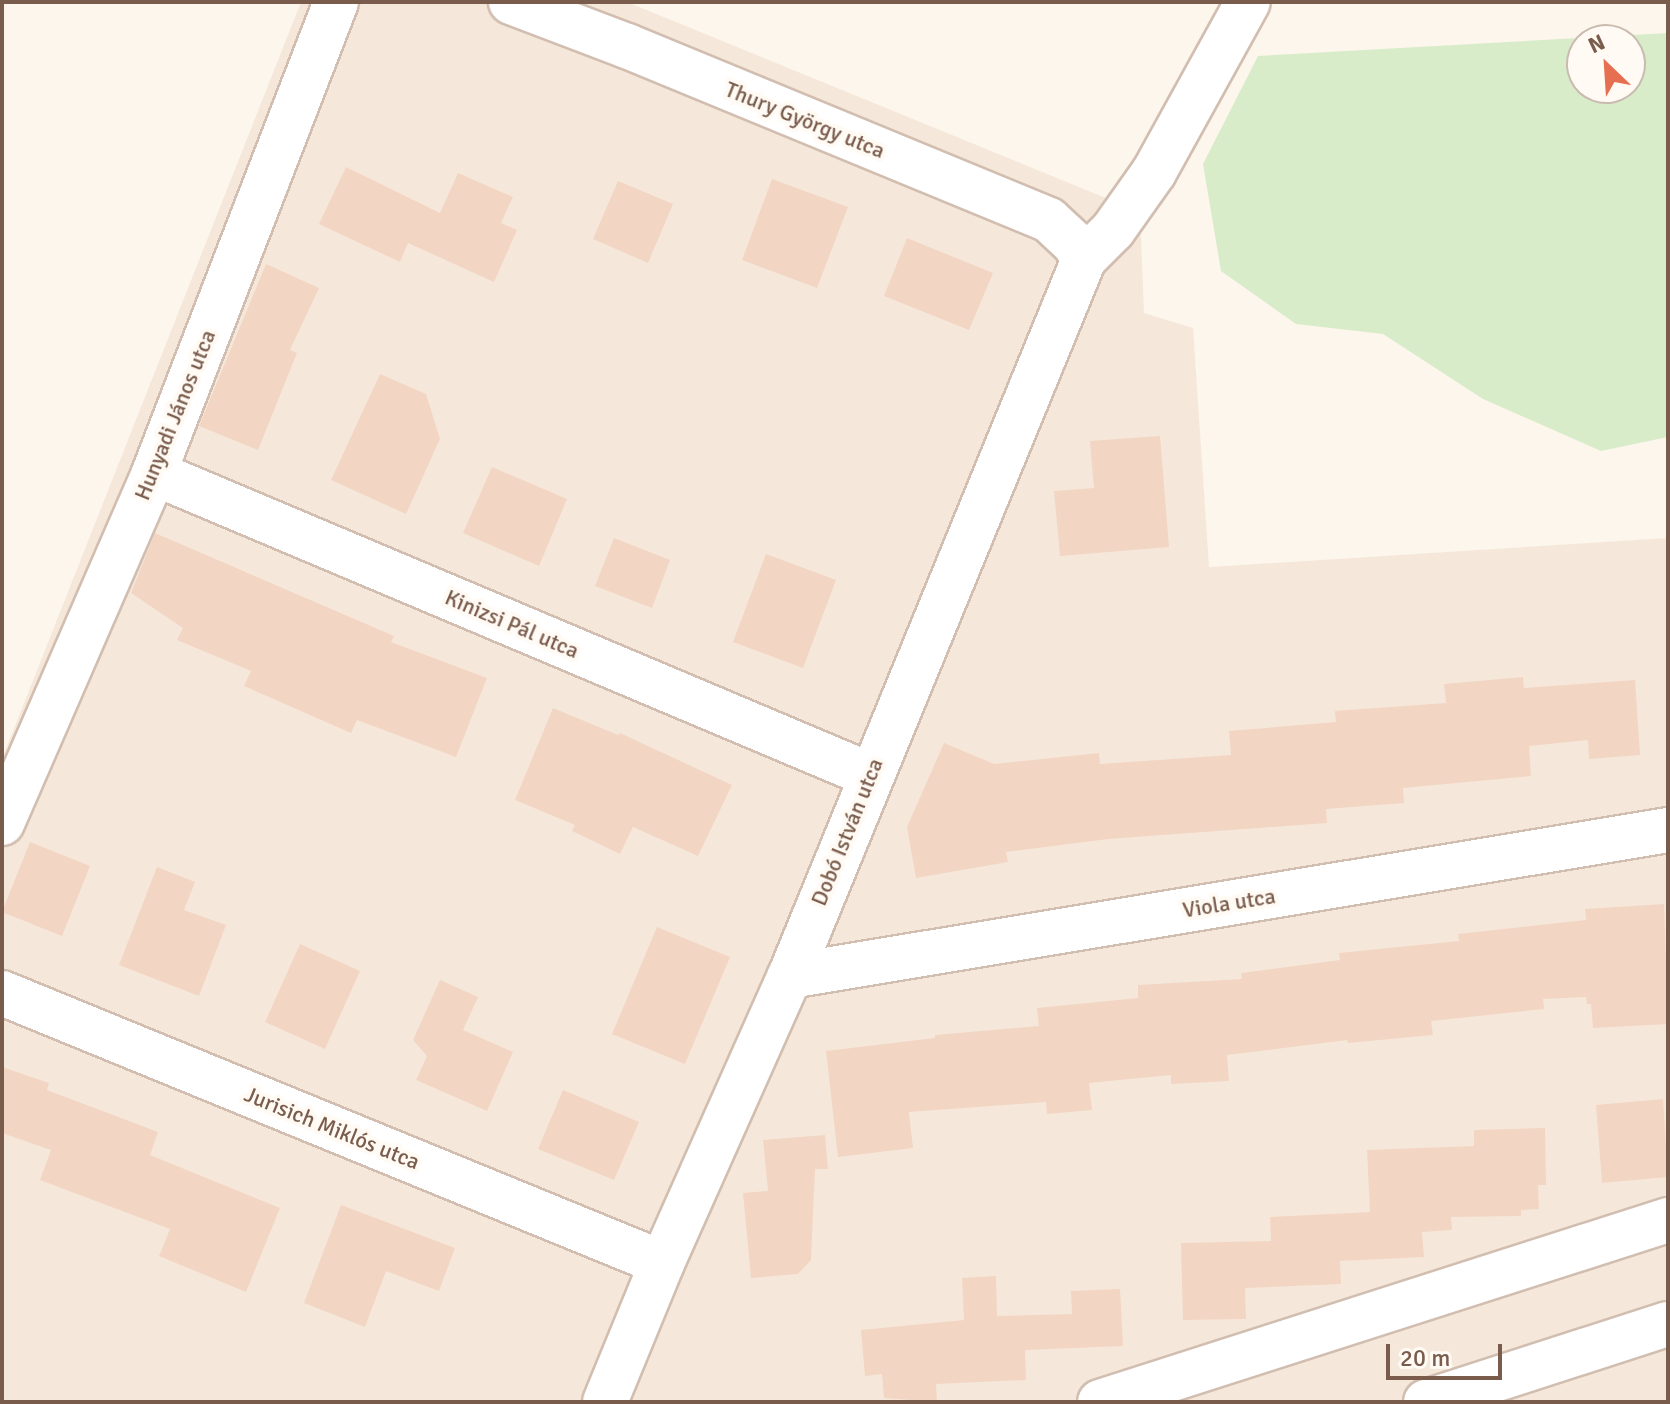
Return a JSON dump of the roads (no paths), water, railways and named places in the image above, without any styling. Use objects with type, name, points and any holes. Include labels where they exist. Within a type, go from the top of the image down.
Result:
[{"type":"street","name":"Hunyadi János utca","points":[[2,823],[154,473],[336,2]]},
{"type":"street","name":"Thury György utca","points":[[511,2],[627,46],[1049,220],[1074,243],[1084,259]]},
{"type":"street","points":[[1084,259],[1113,230],[1154,172],[1248,2]]},
{"type":"street","name":"Dobó István utca","points":[[605,1402],[662,1263],[790,976],[1084,259]]},
{"type":"street","name":"Kinizsi Pál utca","points":[[154,473],[870,775]]},
{"type":"street","name":"Viola utca","points":[[790,976],[1668,830]]},
{"type":"street","name":"Jurisich Miklós utca","points":[[2,993],[662,1263]]},
{"type":"street","points":[[1100,1402],[1668,1220]]},
{"type":"street","points":[[1426,1402],[1668,1324]]}]
